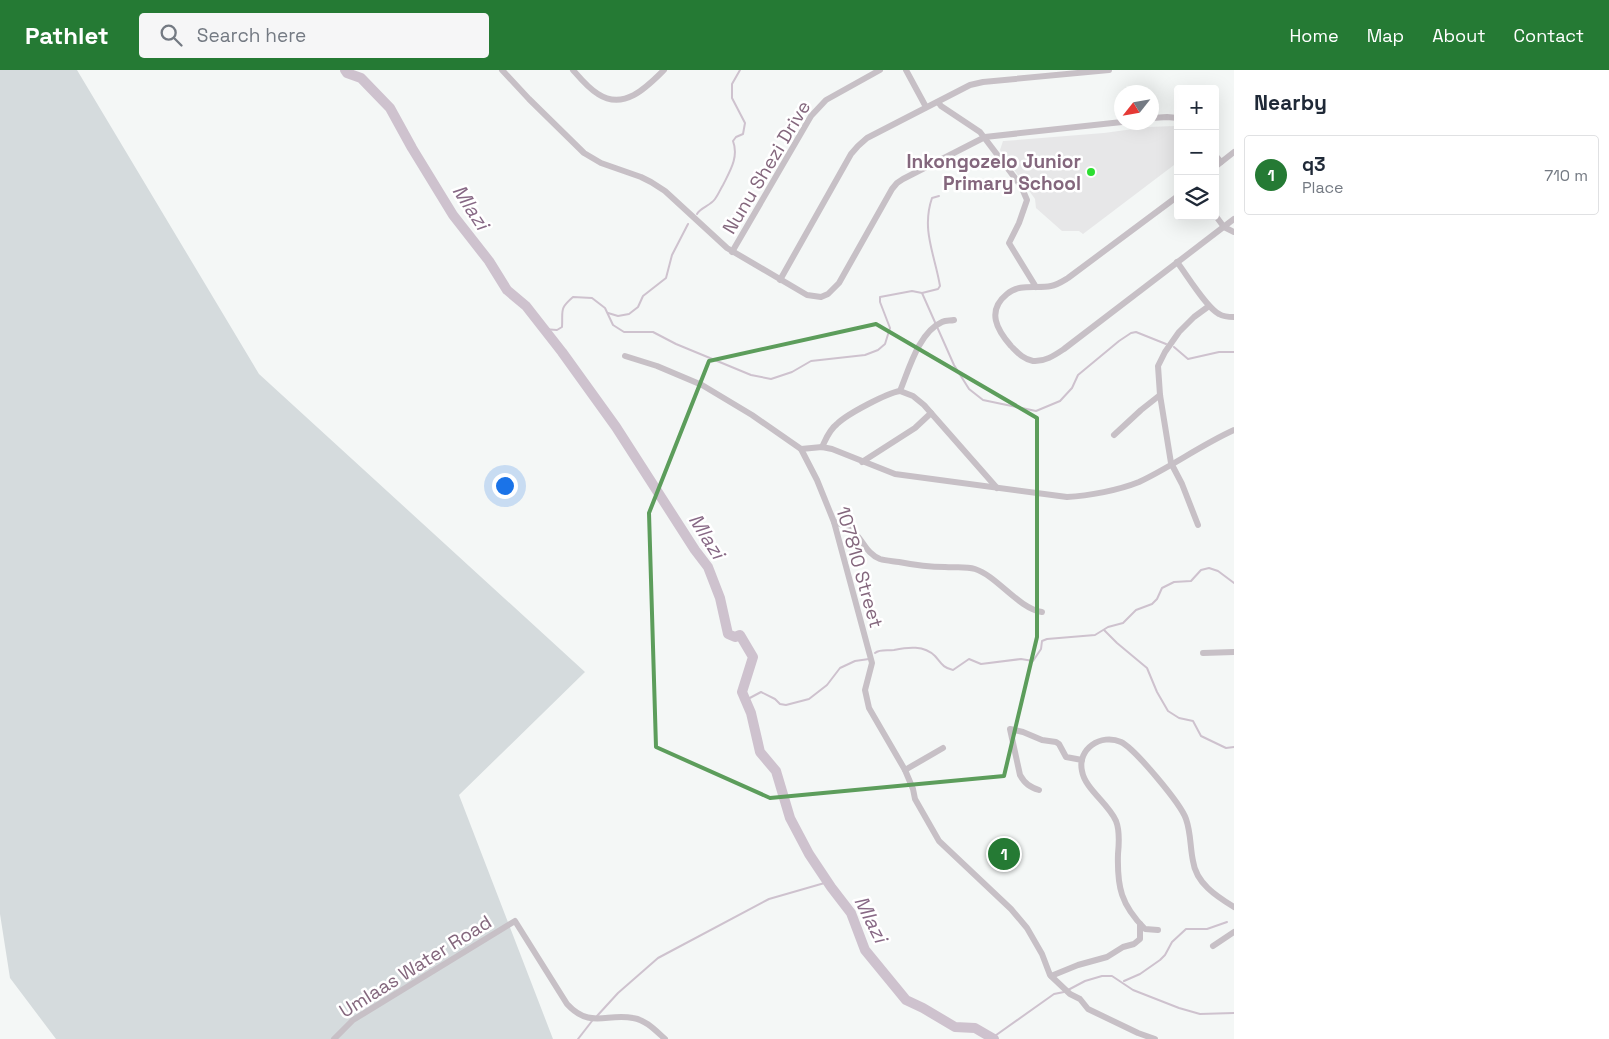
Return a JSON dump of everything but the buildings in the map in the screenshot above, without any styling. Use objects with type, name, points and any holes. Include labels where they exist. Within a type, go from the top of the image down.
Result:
[{"type":"street","points":[[502,70],[584,153],[601,163],[651,182],[665,192],[732,252],[807,295],[821,297],[828,294],[839,283],[897,183],[985,137],[1114,123]]},
{"type":"street","points":[[572,70],[598,95],[615,100],[627,99],[635,95],[664,70]]},
{"type":"street","name":"Nunu Shezi Drive","points":[[732,252],[811,116],[826,100],[880,70]]},
{"type":"street","points":[[906,70],[926,107]]},
{"type":"street","points":[[780,280],[840,173],[858,146],[867,138],[970,85],[983,82],[1109,70]]},
{"type":"street","points":[[938,102],[985,137],[1021,186],[1027,200],[1009,244],[1036,287]]},
{"type":"street","points":[[1159,117],[1174,117]]},
{"type":"street","points":[[1219,164],[1234,152]]},
{"type":"street","points":[[1174,199],[1068,278],[1050,286],[1022,287],[1010,291],[998,303],[995,313],[997,326],[1003,336],[1023,358],[1034,361],[1045,360],[1064,349],[1234,219]]},
{"type":"street","points":[[1219,220],[1224,227],[1234,232]]},
{"type":"street","points":[[1177,262],[1217,314],[1224,317],[1234,317]]},
{"type":"street","points":[[1198,525],[1182,484],[1171,463],[1160,395],[1158,366],[1162,356],[1186,324],[1209,306]]},
{"type":"street","points":[[900,391],[915,354],[927,334],[934,326],[944,321],[954,320]]},
{"type":"street","points":[[625,356],[677,373],[702,385],[752,415],[801,448],[822,447],[832,449],[894,474],[1067,497],[1083,496],[1138,482],[1234,430]]},
{"type":"street","points":[[822,447],[830,432],[841,420],[882,397],[900,391],[913,396],[931,413],[997,488]]},
{"type":"street","points":[[1114,435],[1160,395]]},
{"type":"street","points":[[862,462],[915,428],[931,413]]},
{"type":"street","name":"107810 Street","points":[[801,448],[821,489],[834,522],[872,663],[865,684],[865,697],[878,726],[905,770]]},
{"type":"street","points":[[834,522],[853,530],[869,550],[880,559],[931,567],[974,569],[986,575],[1029,607],[1042,612]]},
{"type":"street","points":[[1202,652],[1234,652]]},
{"type":"street","points":[[1039,790],[1029,786],[1020,775],[1010,729],[1042,740],[1056,742],[1066,757],[1082,760]]},
{"type":"street","points":[[1158,930],[1148,930],[1140,924],[1125,902],[1119,888],[1116,820],[1082,772],[1083,754],[1089,747],[1099,742],[1106,740],[1120,742],[1132,750],[1156,777],[1184,815],[1189,828],[1194,866],[1202,881],[1217,896],[1234,907]]},
{"type":"street","points":[[942,748],[905,770],[913,788],[915,800],[939,841],[1010,909],[1027,928],[1042,954],[1051,976],[1070,994],[1080,999],[1088,1009],[1155,1039]]},
{"type":"street","name":"Umlaas Water Road","points":[[334,1039],[353,1020],[514,921],[567,1004],[576,1012],[597,1019],[627,1017],[638,1019],[652,1027],[665,1039]]},
{"type":"street","points":[[1051,976],[1078,965],[1107,957],[1123,947],[1134,944],[1140,939],[1140,924]]},
{"type":"street","points":[[1213,946],[1234,932]]},
{"type":"highlighted area","points":[[876,324],[1037,418],[1037,637],[1004,776],[770,798],[656,747],[649,513],[709,361]]},
{"type":"shaded area","points":[[0,70],[77,70],[259,374],[585,672],[459,795],[553,1039],[56,1039],[10,978],[0,914]]},
{"type":"shaded area","name":"Inkongozelo Junior Primary School","points":[[1174,126],[1174,165],[1083,234],[1079,231],[1062,231],[1036,208],[1035,199],[1000,150],[1003,141],[1126,130],[1159,130],[1159,127]]},
{"type":"waterway","name":"Mlazi","points":[[345,70],[347,73],[361,78],[390,108],[453,215],[489,261],[507,290],[526,306],[562,352],[616,427],[695,550],[708,567],[720,598],[728,634],[735,637],[740,635],[753,657],[742,692],[751,713],[760,752],[776,771],[790,818],[809,854],[851,913],[865,950],[906,1000],[955,1027],[975,1028],[994,1039]]},
{"type":"waterway","points":[[697,214],[717,196],[733,164],[735,153],[733,141],[736,137],[743,134],[745,123],[732,98],[732,84],[740,70]]},
{"type":"waterway","points":[[922,293],[938,289],[940,286],[928,232],[929,210],[932,198],[939,196]]},
{"type":"waterway","points":[[608,313],[618,316],[629,314],[638,307],[643,296],[666,278],[672,255],[688,224]]},
{"type":"waterway","points":[[543,329],[557,330],[562,327],[564,307],[573,297],[592,298],[605,308],[613,325],[624,332],[653,332],[676,344],[751,375],[771,379],[792,372],[811,361],[865,355],[878,350],[885,344],[890,328],[880,302],[880,297],[912,291],[922,293],[954,365],[969,389],[983,400],[1036,411],[1060,401],[1072,388],[1078,375],[1131,333],[1136,332],[1166,344]]},
{"type":"waterway","points":[[1174,347],[1188,359],[1219,352],[1234,352]]},
{"type":"waterway","points":[[875,653],[905,648],[921,648],[931,652],[944,667],[953,670],[969,659],[981,664],[1021,659],[1033,661],[1041,649],[1042,641],[1095,635],[1108,627],[1123,623],[1136,610],[1152,604],[1157,599],[1162,588],[1174,582],[1191,581],[1201,570],[1209,568],[1218,571],[1234,583]]},
{"type":"waterway","points":[[1104,630],[1147,668],[1157,692],[1168,711],[1179,718],[1193,721],[1201,736],[1226,748],[1234,747]]},
{"type":"waterway","points":[[746,700],[761,692],[775,699],[780,704],[786,705],[809,699],[827,685],[840,668],[855,661],[869,659]]},
{"type":"waterway","points":[[597,1016],[618,993],[658,958],[769,899],[828,882]]},
{"type":"waterway","points":[[1124,981],[1140,974],[1160,960],[1172,942],[1186,929],[1207,929],[1227,922]]},
{"type":"waterway","points":[[1068,990],[1085,981],[1102,976],[1112,976],[1133,990],[1179,1008],[1200,1014],[1234,1013]]},
{"type":"waterway","points":[[992,1038],[1054,994],[1064,992]]},
{"type":"waterway","points":[[578,1039],[592,1021]]},
{"type":"place","name":"Inkongozelo Junior Primary School","points":[[1091,172]]},
{"type":"place","name":"q3","points":[[1004,854]]}]
